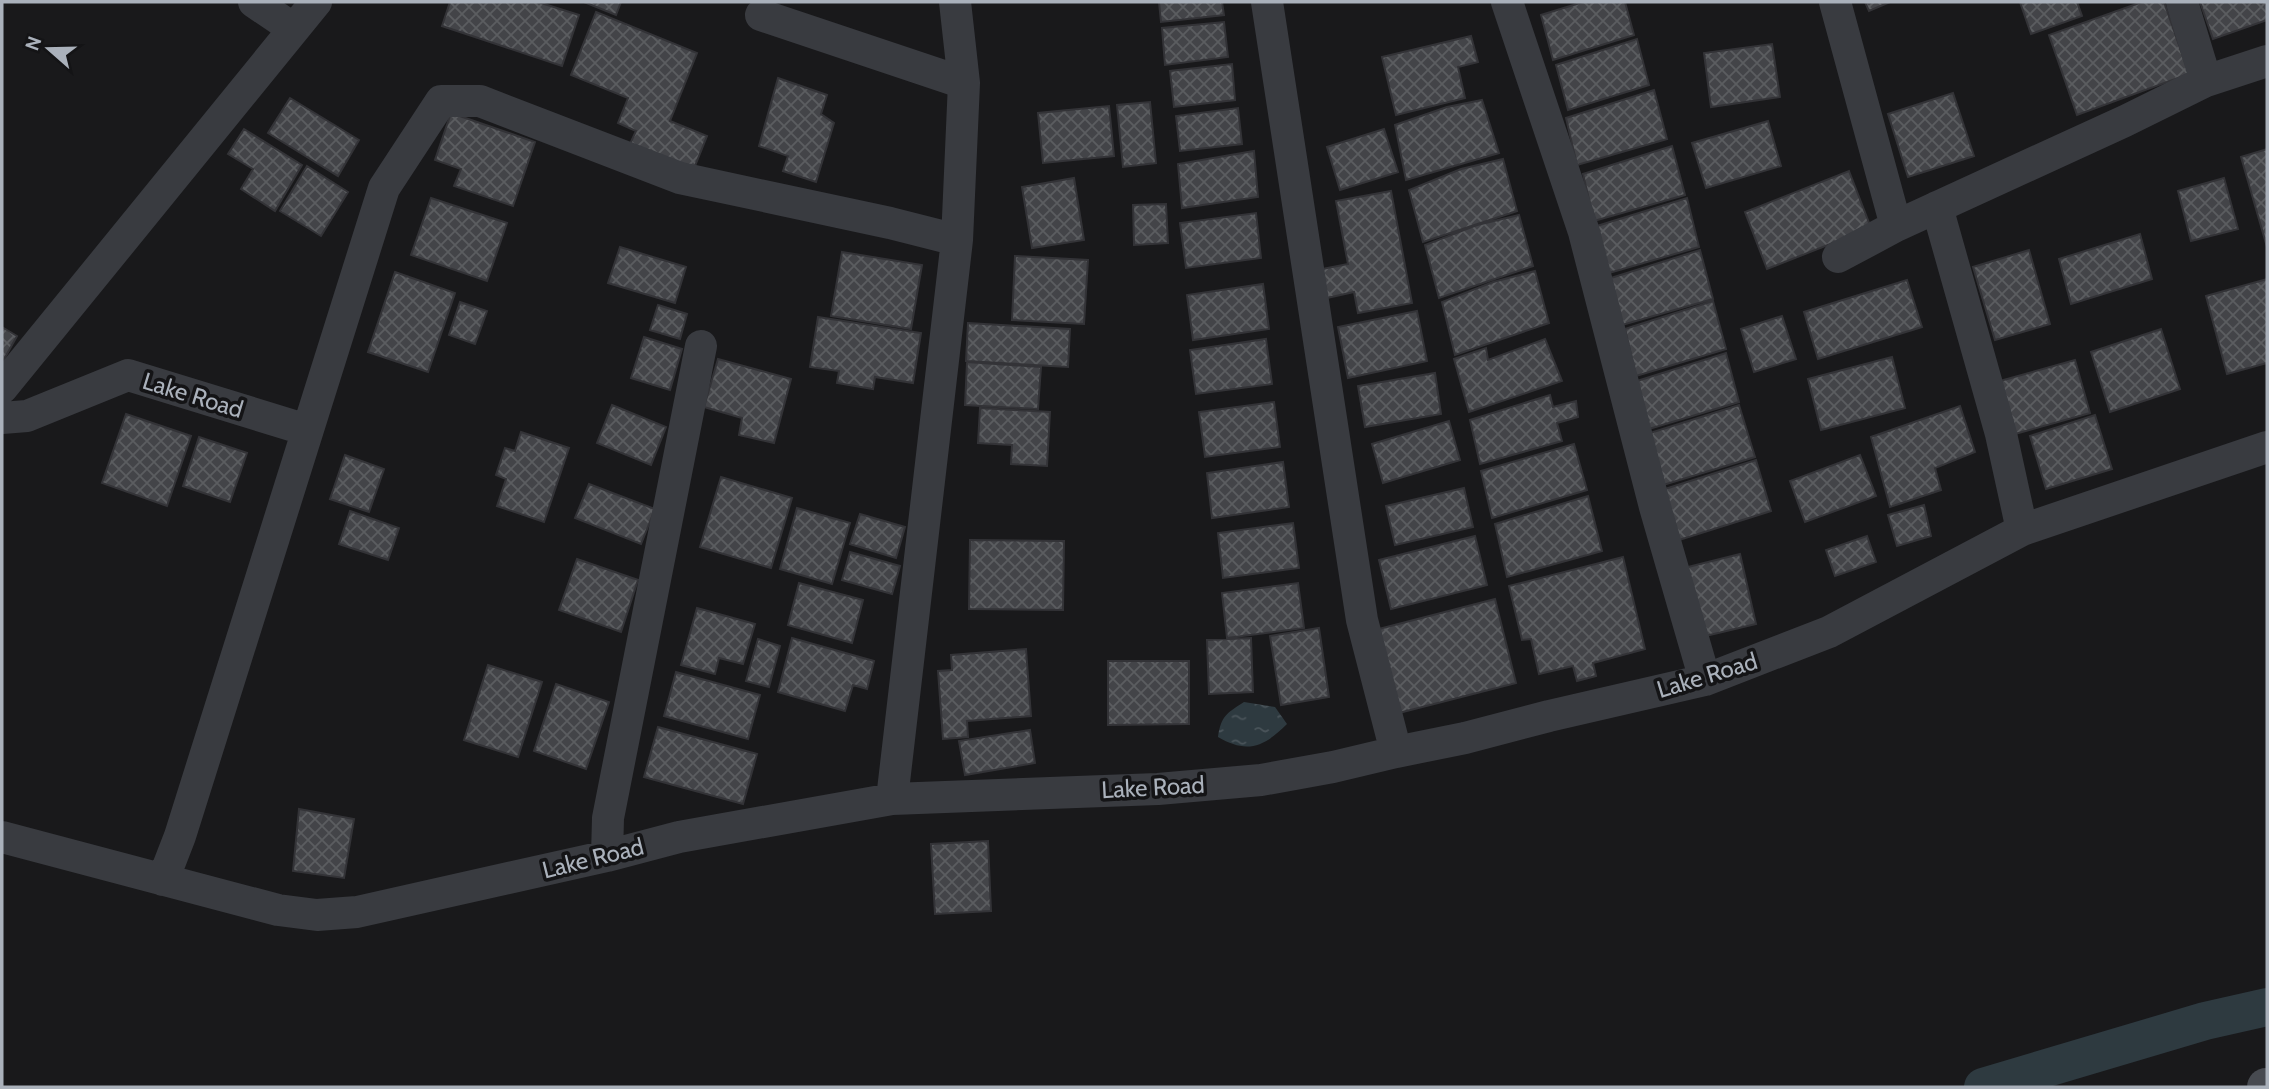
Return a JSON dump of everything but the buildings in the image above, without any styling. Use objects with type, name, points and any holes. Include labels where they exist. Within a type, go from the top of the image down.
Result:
[{"type":"street","points":[[254,2],[294,29]]},
{"type":"street","points":[[2,388],[316,2]]},
{"type":"street","points":[[892,799],[957,240],[964,83],[955,2]]},
{"type":"street","points":[[1267,2],[1362,620],[1396,752]]},
{"type":"street","points":[[1507,2],[1584,232],[1655,507],[1705,680]]},
{"type":"street","points":[[1835,2],[1896,226]]},
{"type":"street","points":[[2182,2],[2206,81]]},
{"type":"street","points":[[761,15],[964,83]]},
{"type":"street","points":[[1839,257],[1896,226],[2206,81],[2267,61]]},
{"type":"street","points":[[163,880],[184,823],[384,188],[441,101],[480,101],[680,178],[957,240]]},
{"type":"street","points":[[1937,207],[2001,434],[2022,530]]},
{"type":"street","points":[[607,856],[608,818],[701,346]]},
{"type":"street","name":"Lake Road","points":[[2,418],[27,416],[128,374],[307,430]]},
{"type":"street","name":"Lake Road","points":[[2,837],[278,910],[317,915],[357,912],[607,856],[679,837],[892,799],[1158,789],[1261,780],[1465,738],[1705,680],[1829,632],[2022,530],[2267,447]]},
{"type":"water","points":[[1244,702],[1275,707],[1287,724],[1271,738],[1255,746],[1238,745],[1218,737],[1226,716]]},
{"type":"waterway","points":[[1983,1087],[2205,1021],[2267,1007]]}]
